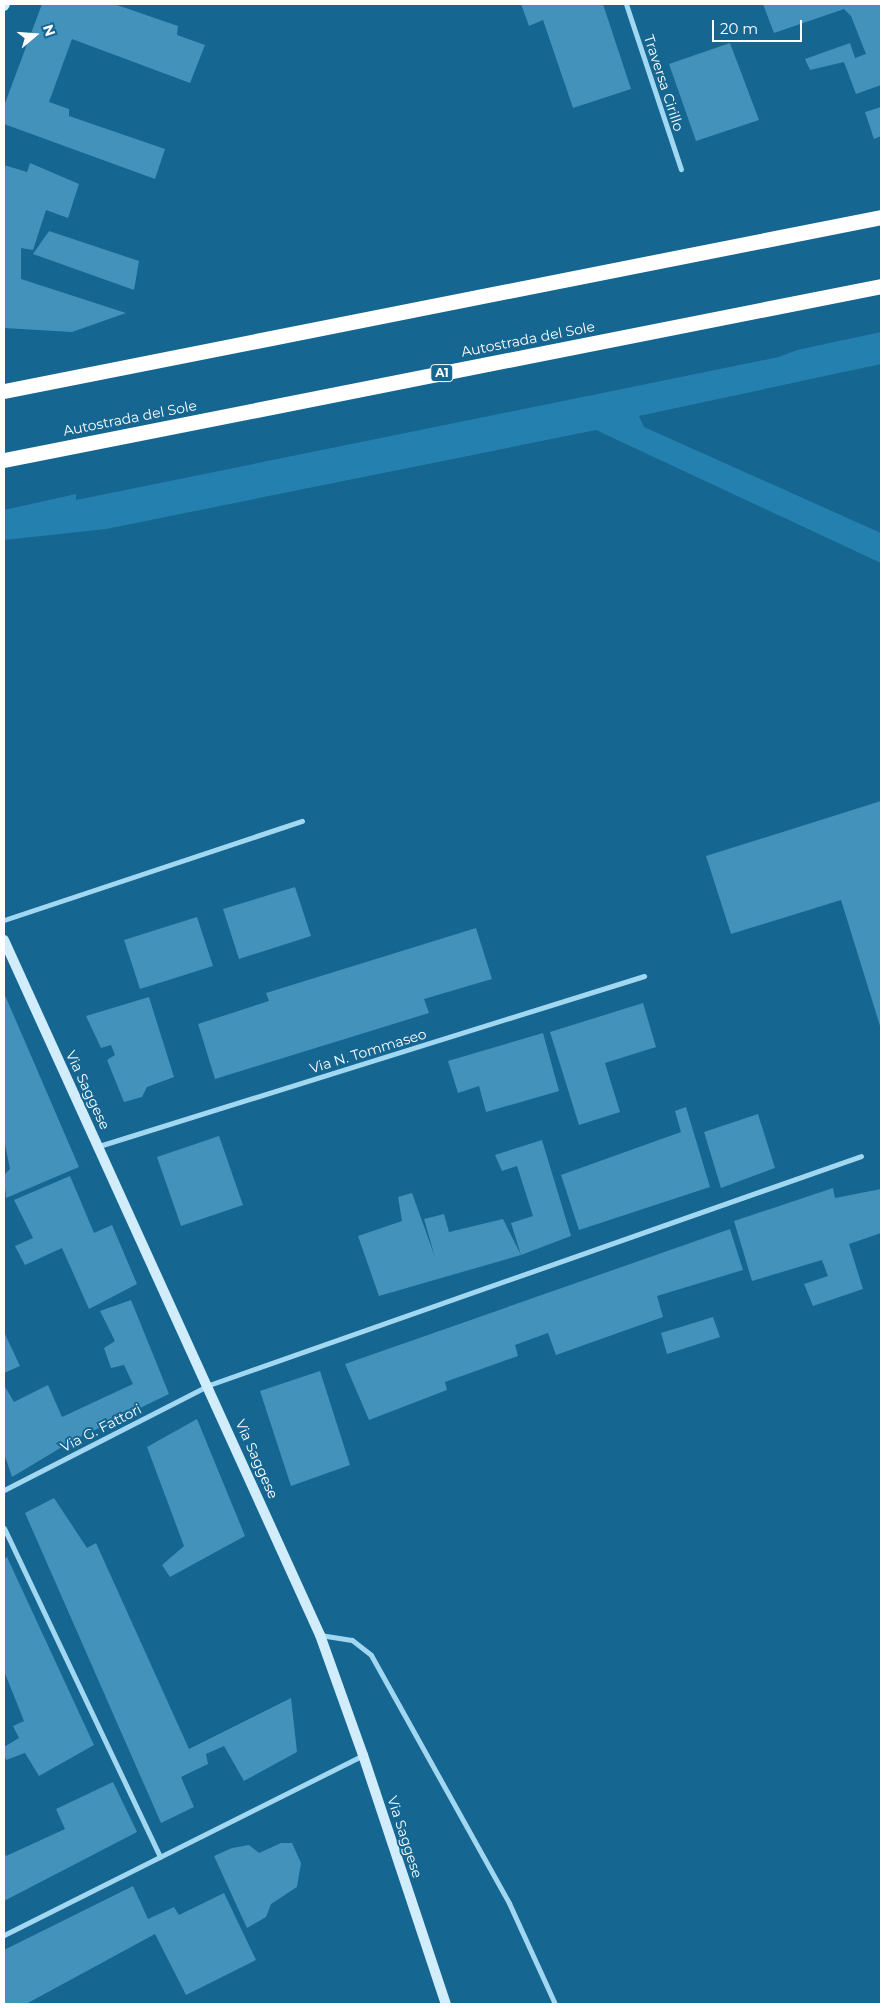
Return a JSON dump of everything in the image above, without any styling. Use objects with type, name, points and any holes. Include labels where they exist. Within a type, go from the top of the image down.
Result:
[{"type":"highway","points":[[4,391],[881,218]]},
{"type":"highway","name":"Autostrada del Sole","points":[[4,460],[881,286]]},
{"type":"main road","name":"Via Saggese","points":[[4,940],[209,1385],[320,1635],[363,1755],[446,2004]]},
{"type":"street","name":"Traversa Cirillo","points":[[626,4],[681,170]]},
{"type":"street","points":[[4,920],[302,821]]},
{"type":"street","name":"Via N. Tommaseo","points":[[99,1146],[644,976]]},
{"type":"street","name":"Via G. Fattori","points":[[4,1490],[209,1385],[861,1156]]},
{"type":"street","points":[[4,1528],[160,1857]]},
{"type":"street","points":[[320,1635],[352,1640],[371,1655],[509,1903],[555,2004]]},
{"type":"street","points":[[4,1935],[363,1755]]},
{"type":"street","points":[[440,2004],[442,1993]]},
{"type":"shaded area","points":[[881,332],[881,364],[639,416],[644,427],[881,533],[881,563],[596,430],[106,529],[4,540],[4,510],[76,494],[76,500],[779,357],[797,350]]},
{"type":"building","points":[[42,4],[114,4],[178,26],[177,35],[205,45],[190,83],[72,39],[49,102],[69,109],[69,116],[165,149],[155,179],[4,124],[4,106]]},
{"type":"building","points":[[521,4],[603,4],[631,89],[573,108],[543,20],[529,26]]},
{"type":"building","points":[[763,4],[881,4],[881,85],[856,94],[844,62],[810,70],[805,59],[850,43],[855,58],[866,54],[851,16],[844,9],[774,33]]},
{"type":"building","points":[[730,43],[759,120],[696,141],[669,64]]},
{"type":"building","points":[[881,107],[881,136],[874,139],[865,112]]},
{"type":"building","points":[[30,163],[79,184],[68,218],[46,210],[33,250],[21,248],[21,279],[126,313],[72,332],[4,328],[4,165],[27,172]]},
{"type":"building","points":[[49,231],[139,261],[134,290],[33,254]]},
{"type":"building","points":[[881,801],[881,1029],[841,900],[731,934],[706,856]]},
{"type":"building","points":[[295,887],[311,936],[239,959],[223,909]]},
{"type":"building","points":[[197,917],[213,966],[140,989],[124,940]]},
{"type":"building","points":[[476,928],[492,979],[424,999],[429,1013],[215,1079],[198,1024],[269,1001],[266,993]]},
{"type":"building","points":[[4,993],[79,1167],[6,1198],[4,1175],[10,1169],[4,1139]]},
{"type":"building","points":[[149,997],[174,1077],[147,1087],[142,1097],[124,1102],[107,1060],[115,1055],[111,1045],[101,1048],[86,1016]]},
{"type":"building","points":[[643,1003],[656,1047],[605,1063],[620,1112],[579,1125],[550,1032]]},
{"type":"building","points":[[543,1033],[559,1091],[486,1112],[479,1086],[458,1093],[448,1061]]},
{"type":"building","points":[[686,1107],[710,1187],[579,1230],[561,1175],[681,1132],[675,1111]]},
{"type":"building","points":[[758,1114],[775,1168],[721,1188],[704,1132]]},
{"type":"building","points":[[219,1136],[243,1205],[181,1226],[157,1157]]},
{"type":"building","points":[[542,1140],[571,1236],[521,1255],[511,1223],[533,1216],[517,1166],[502,1171],[495,1155]]},
{"type":"building","points":[[70,1176],[94,1233],[112,1225],[137,1284],[89,1309],[62,1248],[25,1265],[15,1246],[33,1238],[14,1200]]},
{"type":"building","points":[[833,1188],[835,1198],[881,1189],[881,1233],[849,1244],[863,1289],[813,1306],[804,1284],[828,1276],[822,1260],[752,1281],[734,1221]]},
{"type":"building","points":[[412,1193],[435,1257],[424,1219],[444,1214],[449,1232],[503,1219],[521,1255],[379,1296],[358,1236],[402,1221],[398,1197]]},
{"type":"building","points":[[730,1229],[743,1270],[657,1296],[663,1317],[556,1355],[548,1333],[515,1345],[518,1356],[445,1382],[447,1390],[369,1420],[345,1364]]},
{"type":"building","points":[[131,1300],[169,1394],[72,1441],[12,1477],[4,1453],[4,1385],[14,1402],[48,1385],[62,1417],[133,1384],[124,1365],[111,1368],[104,1348],[115,1341],[100,1311]]},
{"type":"building","points":[[713,1317],[720,1337],[667,1354],[661,1333]]},
{"type":"building","points":[[4,1332],[20,1366],[4,1373]]},
{"type":"building","points":[[320,1371],[350,1465],[291,1486],[260,1391]]},
{"type":"building","points":[[197,1419],[245,1536],[170,1577],[162,1565],[184,1546],[147,1447]]},
{"type":"building","points":[[54,1498],[87,1548],[96,1543],[189,1749],[291,1698],[297,1752],[244,1781],[224,1746],[206,1754],[208,1764],[181,1777],[194,1807],[161,1823],[25,1513]]},
{"type":"building","points":[[7,1557],[94,1745],[39,1776],[25,1753],[6,1760],[4,1754],[4,1747],[19,1738],[13,1726],[24,1721],[4,1671],[4,1559]]},
{"type":"building","points":[[113,1782],[137,1832],[4,1901],[4,1851],[6,1856],[65,1829],[56,1809]]},
{"type":"building","points":[[281,1843],[292,1843],[301,1863],[297,1887],[271,1904],[266,1917],[247,1928],[214,1856],[232,1848],[249,1845],[259,1853]]},
{"type":"building","points":[[133,1886],[148,1919],[174,1907],[179,1915],[224,1893],[256,1960],[186,1995],[155,1934],[26,2004],[4,2004],[4,1950]]}]
